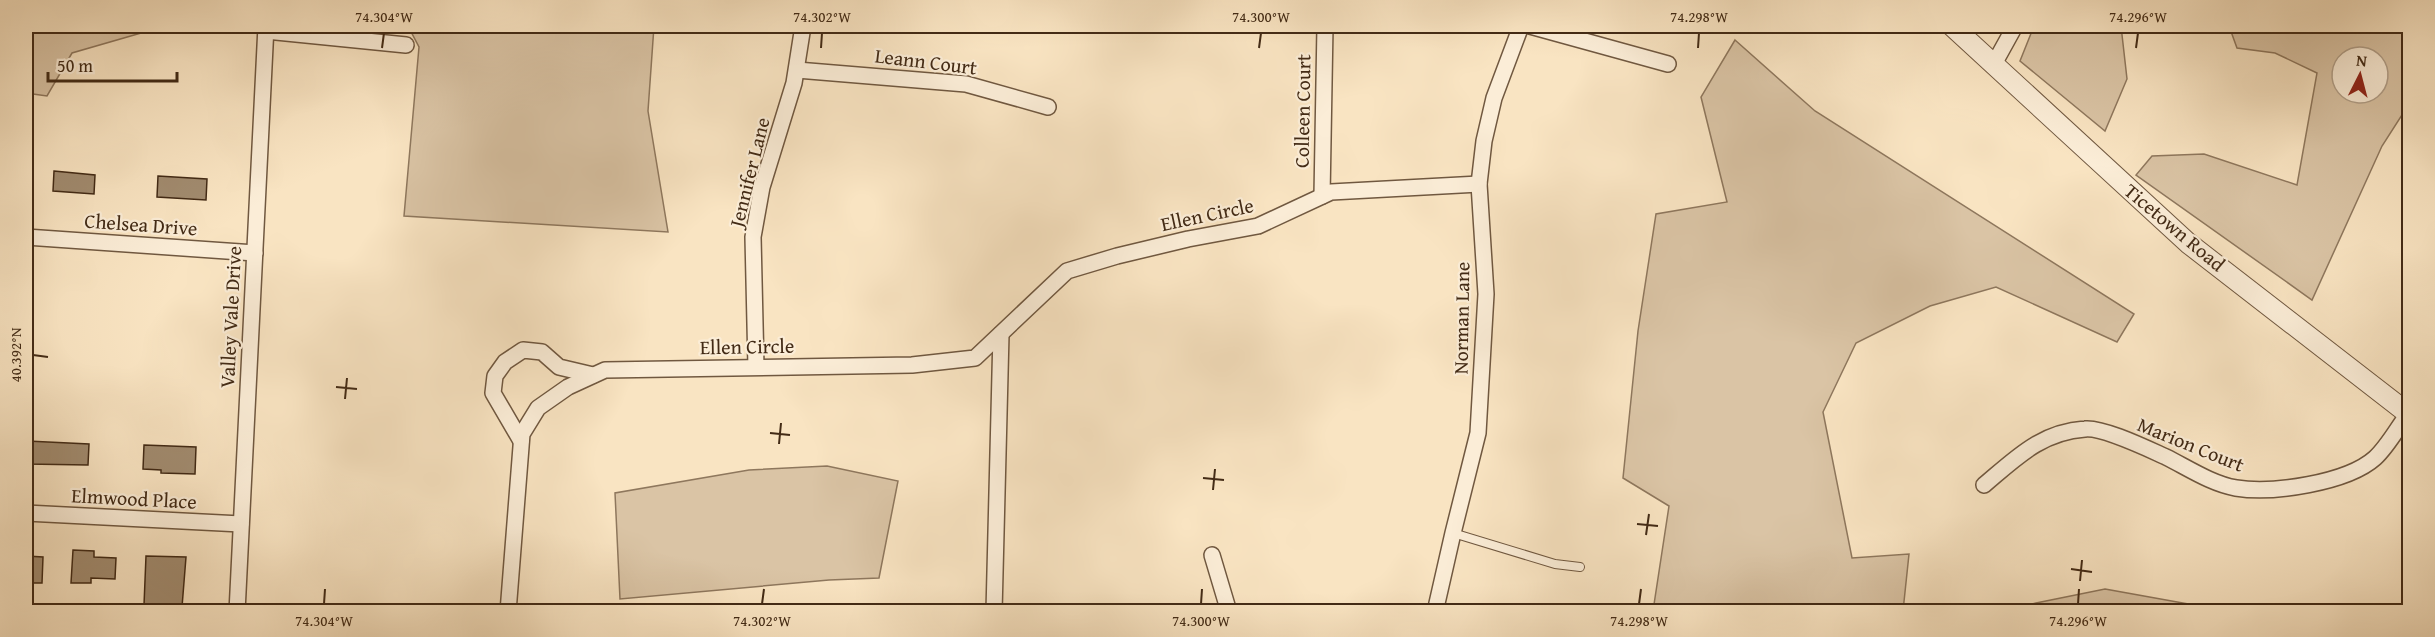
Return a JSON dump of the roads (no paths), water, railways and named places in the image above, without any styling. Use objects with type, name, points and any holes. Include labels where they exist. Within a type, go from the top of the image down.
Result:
[{"type":"street","name":"Jennifer Lane","points":[[756,367],[753,237],[762,187],[796,69],[803,26]]},
{"type":"street","name":"Colleen Court","points":[[1322,196],[1325,26]]},
{"type":"street","name":"Norman Lane","points":[[1436,612],[1478,432],[1486,294],[1479,184],[1484,141],[1494,98],[1521,26]]},
{"type":"street","points":[[1530,26],[1668,64]]},
{"type":"street","name":"Ticetown Road","points":[[1952,26],[2188,243],[2409,414]]},
{"type":"street","points":[[1994,64],[2015,26]]},
{"type":"street","points":[[266,28],[406,45]]},
{"type":"street","name":"Valley Vale Drive","points":[[237,612],[266,28]]},
{"type":"street","name":"Leann Court","points":[[796,69],[966,84],[1048,107]]},
{"type":"street","name":"Ellen Circle","points":[[508,612],[522,434],[538,408],[568,387],[593,375],[605,370],[912,365],[975,358],[1067,271],[1147,249],[1258,226],[1331,192],[1479,184]]},
{"type":"street","name":"Chelsea Drive","points":[[26,237],[255,253]]},
{"type":"street","points":[[994,612],[1000,334]]},
{"type":"street","name":"Ellen Circle","points":[[521,441],[493,393],[495,376],[505,362],[524,350],[542,352],[559,368],[593,375]]},
{"type":"street","name":"Marion Court","points":[[1984,485],[2034,444],[2058,433],[2088,428],[2140,444],[2210,479],[2235,488],[2281,490],[2344,475],[2375,458],[2409,414]]},
{"type":"street","name":"Elmwood Place","points":[[26,513],[241,524]]},
{"type":"street","points":[[1212,555],[1229,612]]},
{"type":"lane","points":[[1453,533],[1555,564],[1580,567]]}]
